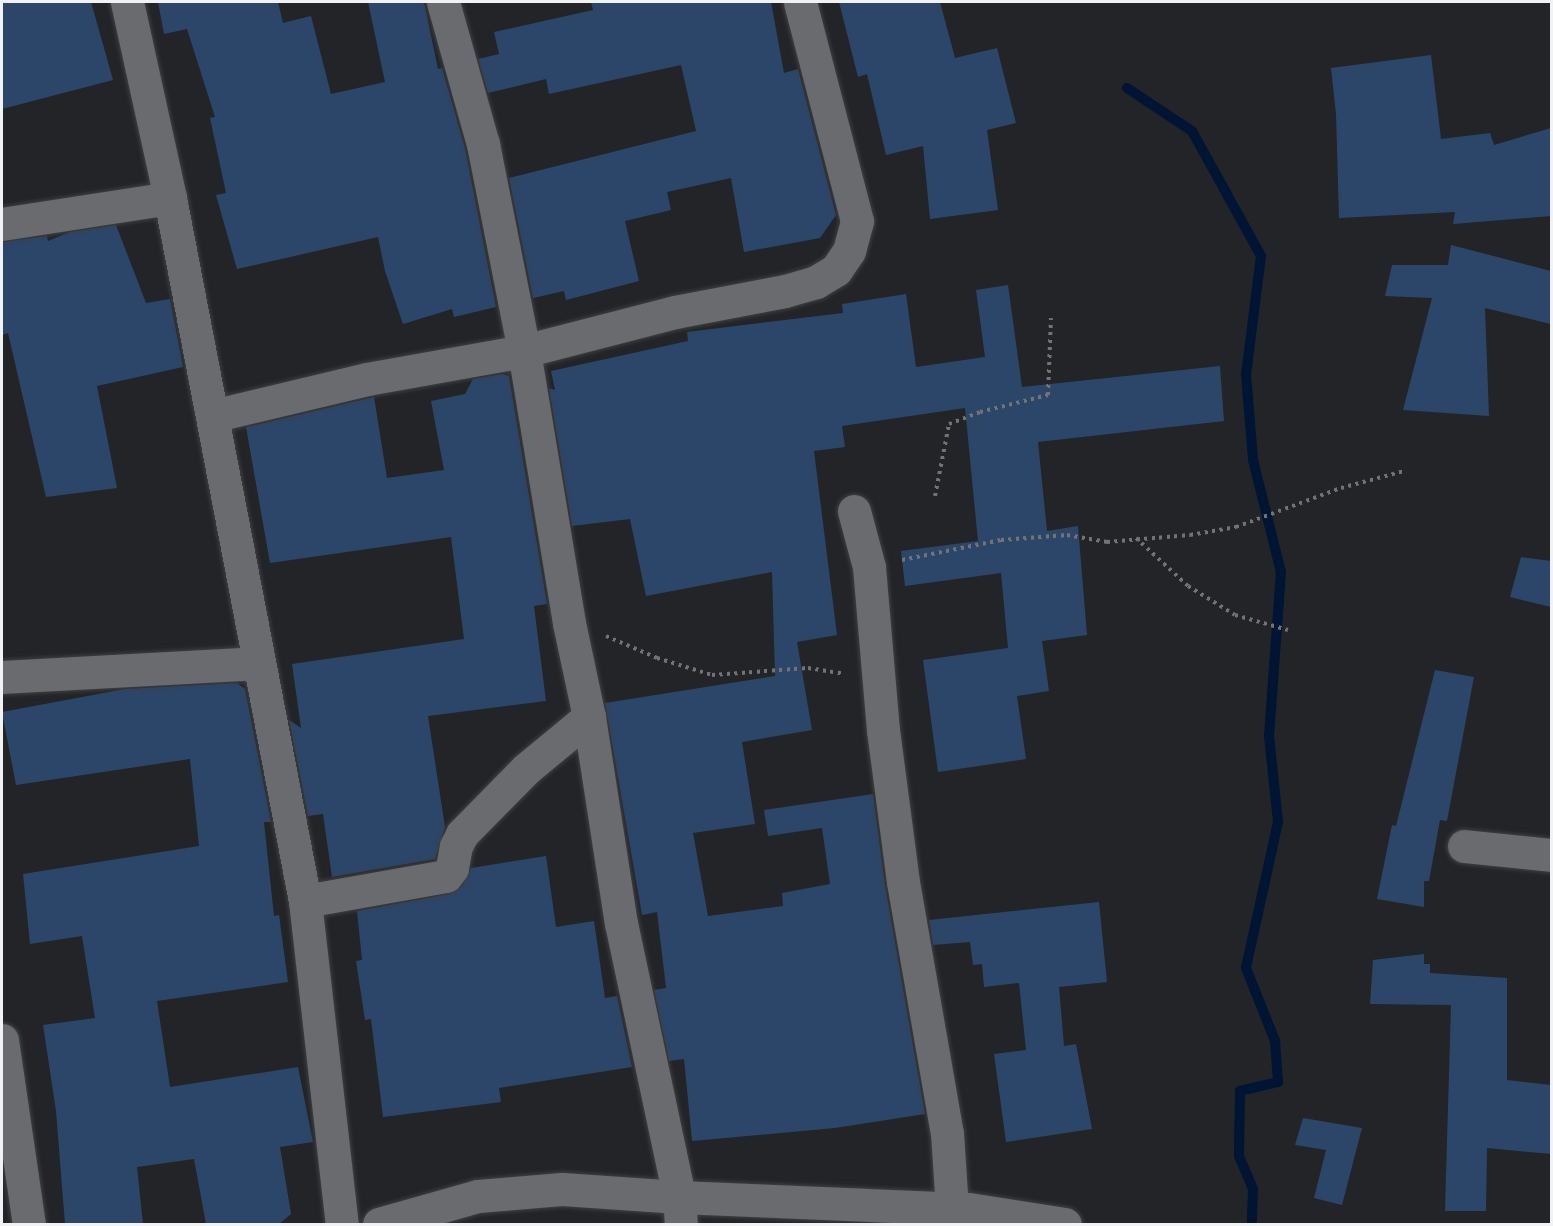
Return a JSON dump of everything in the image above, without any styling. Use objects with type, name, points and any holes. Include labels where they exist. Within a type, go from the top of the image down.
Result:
[{"type":"street","points":[[127,2],[170,198],[305,901],[342,1224]]},
{"type":"street","points":[[443,2],[483,144],[524,351],[569,623],[590,717],[621,923],[680,1210]]},
{"type":"street","points":[[212,416],[367,379],[524,351],[675,312],[785,291],[816,282],[836,270],[849,251],[857,221],[800,2]]},
{"type":"street","points":[[2,224],[170,198]]},
{"type":"street","points":[[854,511],[869,567],[879,679],[903,882],[947,1132],[964,1214]]},
{"type":"street","points":[[2,677],[258,663]]},
{"type":"street","points":[[305,901],[446,876],[452,868],[456,846],[462,834],[526,769],[590,717]]},
{"type":"street","points":[[1464,846],[1551,855]]},
{"type":"street","points":[[2,1040],[29,1224]]},
{"type":"street","points":[[379,1224],[478,1196],[562,1189],[680,1210],[964,1214],[1065,1224]]},
{"type":"path","points":[[935,496],[949,424],[980,412],[1048,395],[1051,318]]},
{"type":"path","points":[[869,567],[1001,540],[1067,535],[1107,542],[1190,535],[1236,526],[1341,488],[1404,471]]},
{"type":"path","points":[[1136,538],[1188,586],[1235,615],[1287,630]]},
{"type":"path","points":[[569,623],[657,658],[712,675],[808,668],[879,679]]},
{"type":"building","points":[[2,2],[91,2],[113,80],[2,109]]},
{"type":"building","points":[[158,2],[278,2],[283,23],[311,16],[331,94],[385,82],[368,2],[424,2],[438,69],[442,68],[465,148],[496,307],[454,317],[452,309],[403,324],[385,271],[378,237],[237,269],[216,195],[226,193],[210,118],[215,117],[187,29],[164,34]]},
{"type":"building","points":[[591,2],[771,2],[784,73],[798,69],[836,215],[820,238],[744,252],[731,178],[667,192],[671,210],[625,221],[639,281],[566,300],[564,291],[533,298],[509,178],[696,131],[681,65],[549,94],[546,79],[488,93],[478,59],[499,54],[494,32],[593,10]]},
{"type":"building","points":[[839,2],[940,2],[955,58],[997,48],[1016,123],[987,130],[998,210],[930,219],[923,146],[886,155],[867,74],[858,77]]},
{"type":"building","points":[[1431,55],[1441,139],[1490,133],[1494,145],[1551,128],[1551,216],[1453,224],[1455,212],[1339,218],[1336,114],[1331,68]]},
{"type":"building","points":[[116,225],[146,303],[170,299],[183,367],[97,386],[117,488],[46,497],[8,333],[2,335],[2,242],[47,236],[48,241],[70,232]]},
{"type":"building","points":[[1451,245],[1551,271],[1551,324],[1485,308],[1489,416],[1403,410],[1432,298],[1385,296],[1392,265],[1448,265]]},
{"type":"building","points":[[1008,285],[1022,387],[1220,366],[1224,421],[1038,442],[1047,531],[1078,526],[1087,635],[1042,641],[1049,691],[1017,696],[1026,759],[938,772],[923,660],[1008,648],[1001,573],[905,586],[901,551],[978,541],[965,408],[842,426],[845,447],[814,451],[837,635],[797,642],[812,730],[742,742],[755,824],[693,833],[708,916],[783,906],[782,893],[830,884],[822,828],[768,836],[764,810],[873,794],[885,885],[925,1114],[835,1128],[692,1141],[684,1059],[669,1061],[654,990],[666,988],[657,912],[642,915],[605,703],[775,676],[772,572],[646,596],[630,519],[572,526],[549,388],[555,390],[551,371],[688,341],[687,332],[843,313],[842,304],[906,294],[916,367],[985,357],[976,290]]},
{"type":"building","points":[[503,374],[509,376],[547,604],[534,606],[546,701],[428,716],[445,827],[435,859],[332,877],[323,814],[308,816],[289,720],[301,728],[292,664],[464,639],[451,537],[270,563],[246,427],[374,397],[387,478],[444,470],[431,401],[465,394],[473,379]]},
{"type":"building","points":[[1521,557],[1551,561],[1551,607],[1510,597]]},
{"type":"building","points":[[1435,670],[1474,677],[1447,821],[1440,820],[1429,881],[1424,881],[1424,907],[1377,899],[1392,825],[1396,826]]},
{"type":"building","points":[[237,683],[245,689],[271,822],[264,822],[274,916],[279,915],[288,982],[157,1001],[170,1087],[298,1067],[313,1142],[280,1147],[291,1214],[279,1224],[206,1224],[194,1159],[137,1167],[143,1224],[65,1224],[56,1111],[43,1025],[95,1018],[82,936],[30,944],[23,874],[199,846],[190,759],[16,785],[2,712],[125,689]]},
{"type":"building","points":[[546,856],[556,927],[594,921],[605,998],[617,996],[632,1067],[499,1088],[501,1102],[383,1117],[371,1019],[365,1020],[356,961],[362,960],[357,911],[449,894],[461,887],[471,868]]},
{"type":"building","points":[[1099,902],[1107,982],[1059,987],[1064,1046],[1076,1044],[1092,1129],[1006,1142],[994,1054],[1026,1050],[1019,983],[984,987],[982,964],[973,965],[970,942],[933,945],[929,920]]},
{"type":"building","points":[[1424,954],[1424,964],[1430,964],[1430,973],[1507,978],[1507,1080],[1551,1085],[1551,1154],[1487,1148],[1486,1211],[1445,1211],[1451,1005],[1370,1004],[1373,960]]},
{"type":"building","points":[[1303,1118],[1362,1128],[1342,1205],[1314,1198],[1326,1150],[1295,1145]]},
{"type":"waterway","points":[[1127,88],[1192,131],[1261,256],[1246,374],[1253,460],[1281,572],[1269,736],[1278,822],[1246,968],[1275,1041],[1278,1082],[1240,1091],[1239,1156],[1253,1189],[1252,1224]]}]
